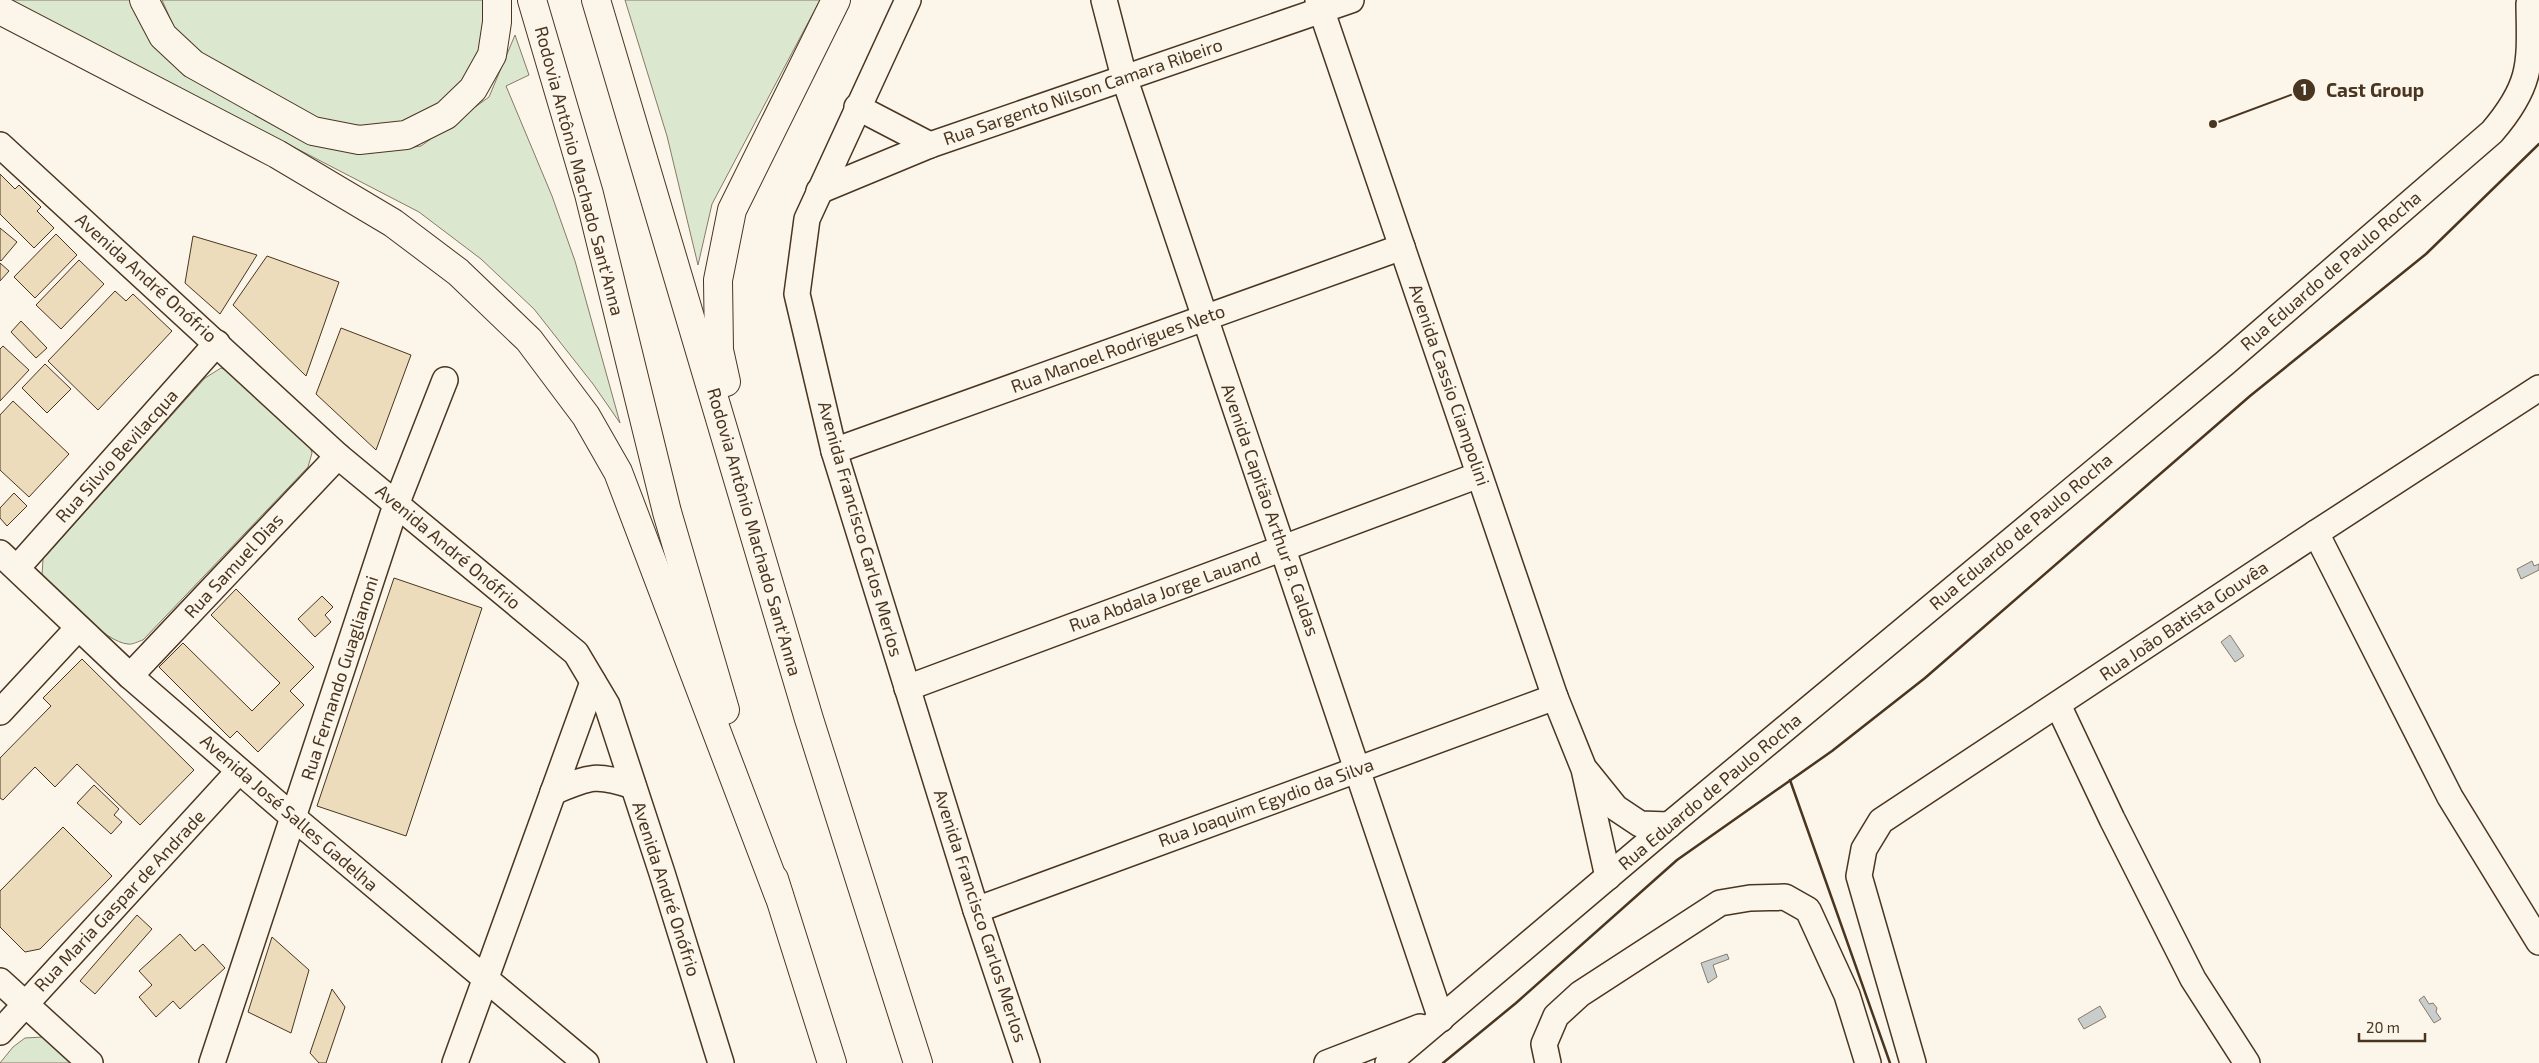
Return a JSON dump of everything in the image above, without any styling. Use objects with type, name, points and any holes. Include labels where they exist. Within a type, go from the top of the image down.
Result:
[{"type":"highway","points":[[144,0],[163,36],[193,64],[313,131],[359,140],[406,134],[446,115],[473,89],[492,55],[497,22],[497,0]]},
{"type":"highway","name":"Rodovia Antônio Machado Sant'Anna","points":[[532,0],[589,194],[667,512],[779,896],[832,1063]]},
{"type":"highway","name":"Rodovia Antônio Machado Sant'Anna","points":[[596,0],[809,719],[918,1063]]},
{"type":"highway","points":[[769,581],[719,350],[718,280],[732,210],[836,0]]},
{"type":"highway","points":[[0,10],[277,154],[393,223],[458,272],[530,340],[586,416],[618,472],[779,896]]},
{"type":"street","name":"Avenida Francisco Carlos Merlos","points":[[908,0],[857,107],[807,219],[797,294],[834,451],[976,910],[1027,1063]]},
{"type":"street","name":"Avenida Capitão Arthur B. Caldas","points":[[1104,0],[1124,76],[1441,1019]]},
{"type":"street","name":"Rua Sargento Nilson Camara Ribeiro","points":[[819,191],[930,145],[1320,5],[1350,0]]},
{"type":"street","name":"Rua Eduardo de Paulo Rocha","points":[[1388,1063],[1669,825],[2225,363],[2492,132],[2516,100],[2530,64],[2525,2]]},
{"type":"street","name":"Avenida Cassio Ciampolini","points":[[1320,5],[1555,697],[1584,769]]},
{"type":"street","points":[[857,107],[930,145]]},
{"type":"street","name":"Avenida André Onófrio","points":[[0,146],[338,456],[576,653],[607,705],[721,1063]]},
{"type":"street","name":"Rua Manoel Rodrigues Neto","points":[[834,451],[1402,247]]},
{"type":"street","name":"Rua Silvio Bevilacqua","points":[[8,561],[217,343]]},
{"type":"street","name":"Rua Fernando Guaglianoni","points":[[212,1063],[396,505],[445,380]]},
{"type":"street","name":"Rua João Batista Gouvêa","points":[[1913,1063],[1859,876],[1864,849],[1881,821],[2316,532],[2539,388]]},
{"type":"street","name":"Rua Samuel Dias","points":[[130,676],[338,456]]},
{"type":"street","name":"Rua Abdala Jorge Lauand","points":[[907,688],[1479,475]]},
{"type":"street","points":[[2316,532],[2450,797],[2539,942]]},
{"type":"street","name":"Avenida José Salles Gadelha","points":[[8,561],[130,676],[294,818],[586,1063]]},
{"type":"street","points":[[0,712],[78,628]]},
{"type":"street","points":[[455,1063],[593,682]]},
{"type":"street","name":"Rua Joaquim Egydio da Silva","points":[[976,910],[1555,697]]},
{"type":"street","points":[[2058,705],[2112,819],[2193,979],[2248,1063]]},
{"type":"street","points":[[1584,769],[1616,808],[1640,824],[1669,825]]},
{"type":"street","points":[[1584,769],[1608,878]]},
{"type":"street","name":"Rua Maria Gaspar de Andrade","points":[[0,1032],[240,771]]},
{"type":"street","points":[[553,792],[584,779],[607,777],[634,786]]},
{"type":"street","points":[[1546,1054],[1556,1016],[1580,994],[1720,903],[1750,898],[1785,897],[1808,910],[1847,995],[1868,1063]]},
{"type":"street","points":[[0,981],[90,1063]]},
{"type":"street","points":[[1327,1063],[1441,1019]]},
{"type":"green space","points":[[10,0],[131,0],[184,68],[331,149],[370,153],[421,146],[489,97],[515,35],[529,75],[506,86],[552,196],[575,261],[620,423],[593,384],[534,309],[481,259],[419,212]]},
{"type":"green space","points":[[162,0],[489,0],[489,28],[471,79],[442,106],[402,125],[366,131],[325,121],[265,96],[205,62],[178,36]]},
{"type":"green space","points":[[625,0],[820,0],[712,204],[698,265],[667,136]]},
{"type":"green space","points":[[221,368],[239,375],[307,438],[312,453],[308,467],[143,640],[130,644],[119,641],[95,627],[49,584],[42,576],[43,559],[205,378]]},
{"type":"green space","points":[[43,1037],[73,1063],[0,1063],[13,1047],[25,1038]]},
{"type":"shaded area","points":[[2532,561],[2534,566],[2539,564],[2539,570],[2521,579],[2517,569]]},
{"type":"shaded area","points":[[2230,635],[2244,656],[2235,662],[2221,642]]},
{"type":"shaded area","points":[[1727,954],[1729,959],[1713,965],[1717,977],[1708,983],[1701,963]]},
{"type":"shaded area","points":[[2424,996],[2429,1004],[2433,1003],[2437,1008],[2436,1012],[2441,1019],[2434,1023],[2419,1000]]},
{"type":"shaded area","points":[[2100,1006],[2106,1017],[2084,1029],[2078,1019]]},
{"type":"building","points":[[0,174],[15,189],[19,185],[41,207],[37,211],[54,228],[34,248],[0,214]]},
{"type":"building","points":[[0,228],[17,242],[1,261],[0,260]]},
{"type":"building","points":[[56,234],[77,255],[35,298],[14,277]]},
{"type":"building","points":[[193,236],[257,255],[220,314],[185,283]]},
{"type":"building","points":[[267,256],[339,282],[306,376],[233,305]]},
{"type":"building","points":[[79,260],[104,284],[61,329],[36,305]]},
{"type":"building","points":[[0,263],[9,271],[0,281]]},
{"type":"building","points":[[115,291],[126,301],[133,294],[172,331],[98,410],[48,361]]},
{"type":"building","points":[[21,321],[47,348],[36,358],[11,332]]},
{"type":"building","points":[[341,328],[411,355],[376,450],[316,394]]},
{"type":"building","points":[[3,346],[29,370],[0,401],[0,349]]},
{"type":"building","points":[[45,364],[71,389],[47,413],[22,388]]},
{"type":"building","points":[[13,401],[69,454],[29,497],[0,470],[0,415]]},
{"type":"building","points":[[14,493],[27,506],[7,526],[0,518],[0,508]]},
{"type":"building","points":[[394,578],[482,608],[406,836],[317,806]]},
{"type":"building","points":[[236,589],[314,667],[290,691],[304,705],[258,752],[237,731],[230,738],[159,667],[183,643],[252,711],[280,683],[211,615]]},
{"type":"building","points":[[322,596],[333,607],[325,615],[331,622],[315,637],[298,619]]},
{"type":"building","points":[[82,659],[194,770],[140,825],[77,764],[55,787],[35,767],[3,800],[0,798],[0,758],[51,706],[43,698]]},
{"type":"building","points":[[94,785],[119,809],[114,815],[122,822],[111,834],[77,803]]},
{"type":"building","points":[[63,827],[112,876],[40,949],[25,952],[0,927],[0,891]]},
{"type":"building","points":[[137,915],[152,929],[95,994],[80,981]]},
{"type":"building","points":[[180,934],[195,951],[203,944],[225,968],[180,1009],[173,1001],[156,1017],[139,997],[152,985],[139,971]]},
{"type":"building","points":[[272,937],[309,970],[291,1033],[248,1012]]},
{"type":"building","points":[[332,989],[345,1007],[326,1063],[319,1063],[310,1053]]},
{"type":"wall","points":[[1443,1063],[1516,1003],[1677,860],[1832,751],[1925,678],[2250,396],[2426,254],[2539,144]]},
{"type":"wall","points":[[1790,780],[1890,1063]]},
{"type":"place","name":"Cast Group","points":[[2213,124]]}]
